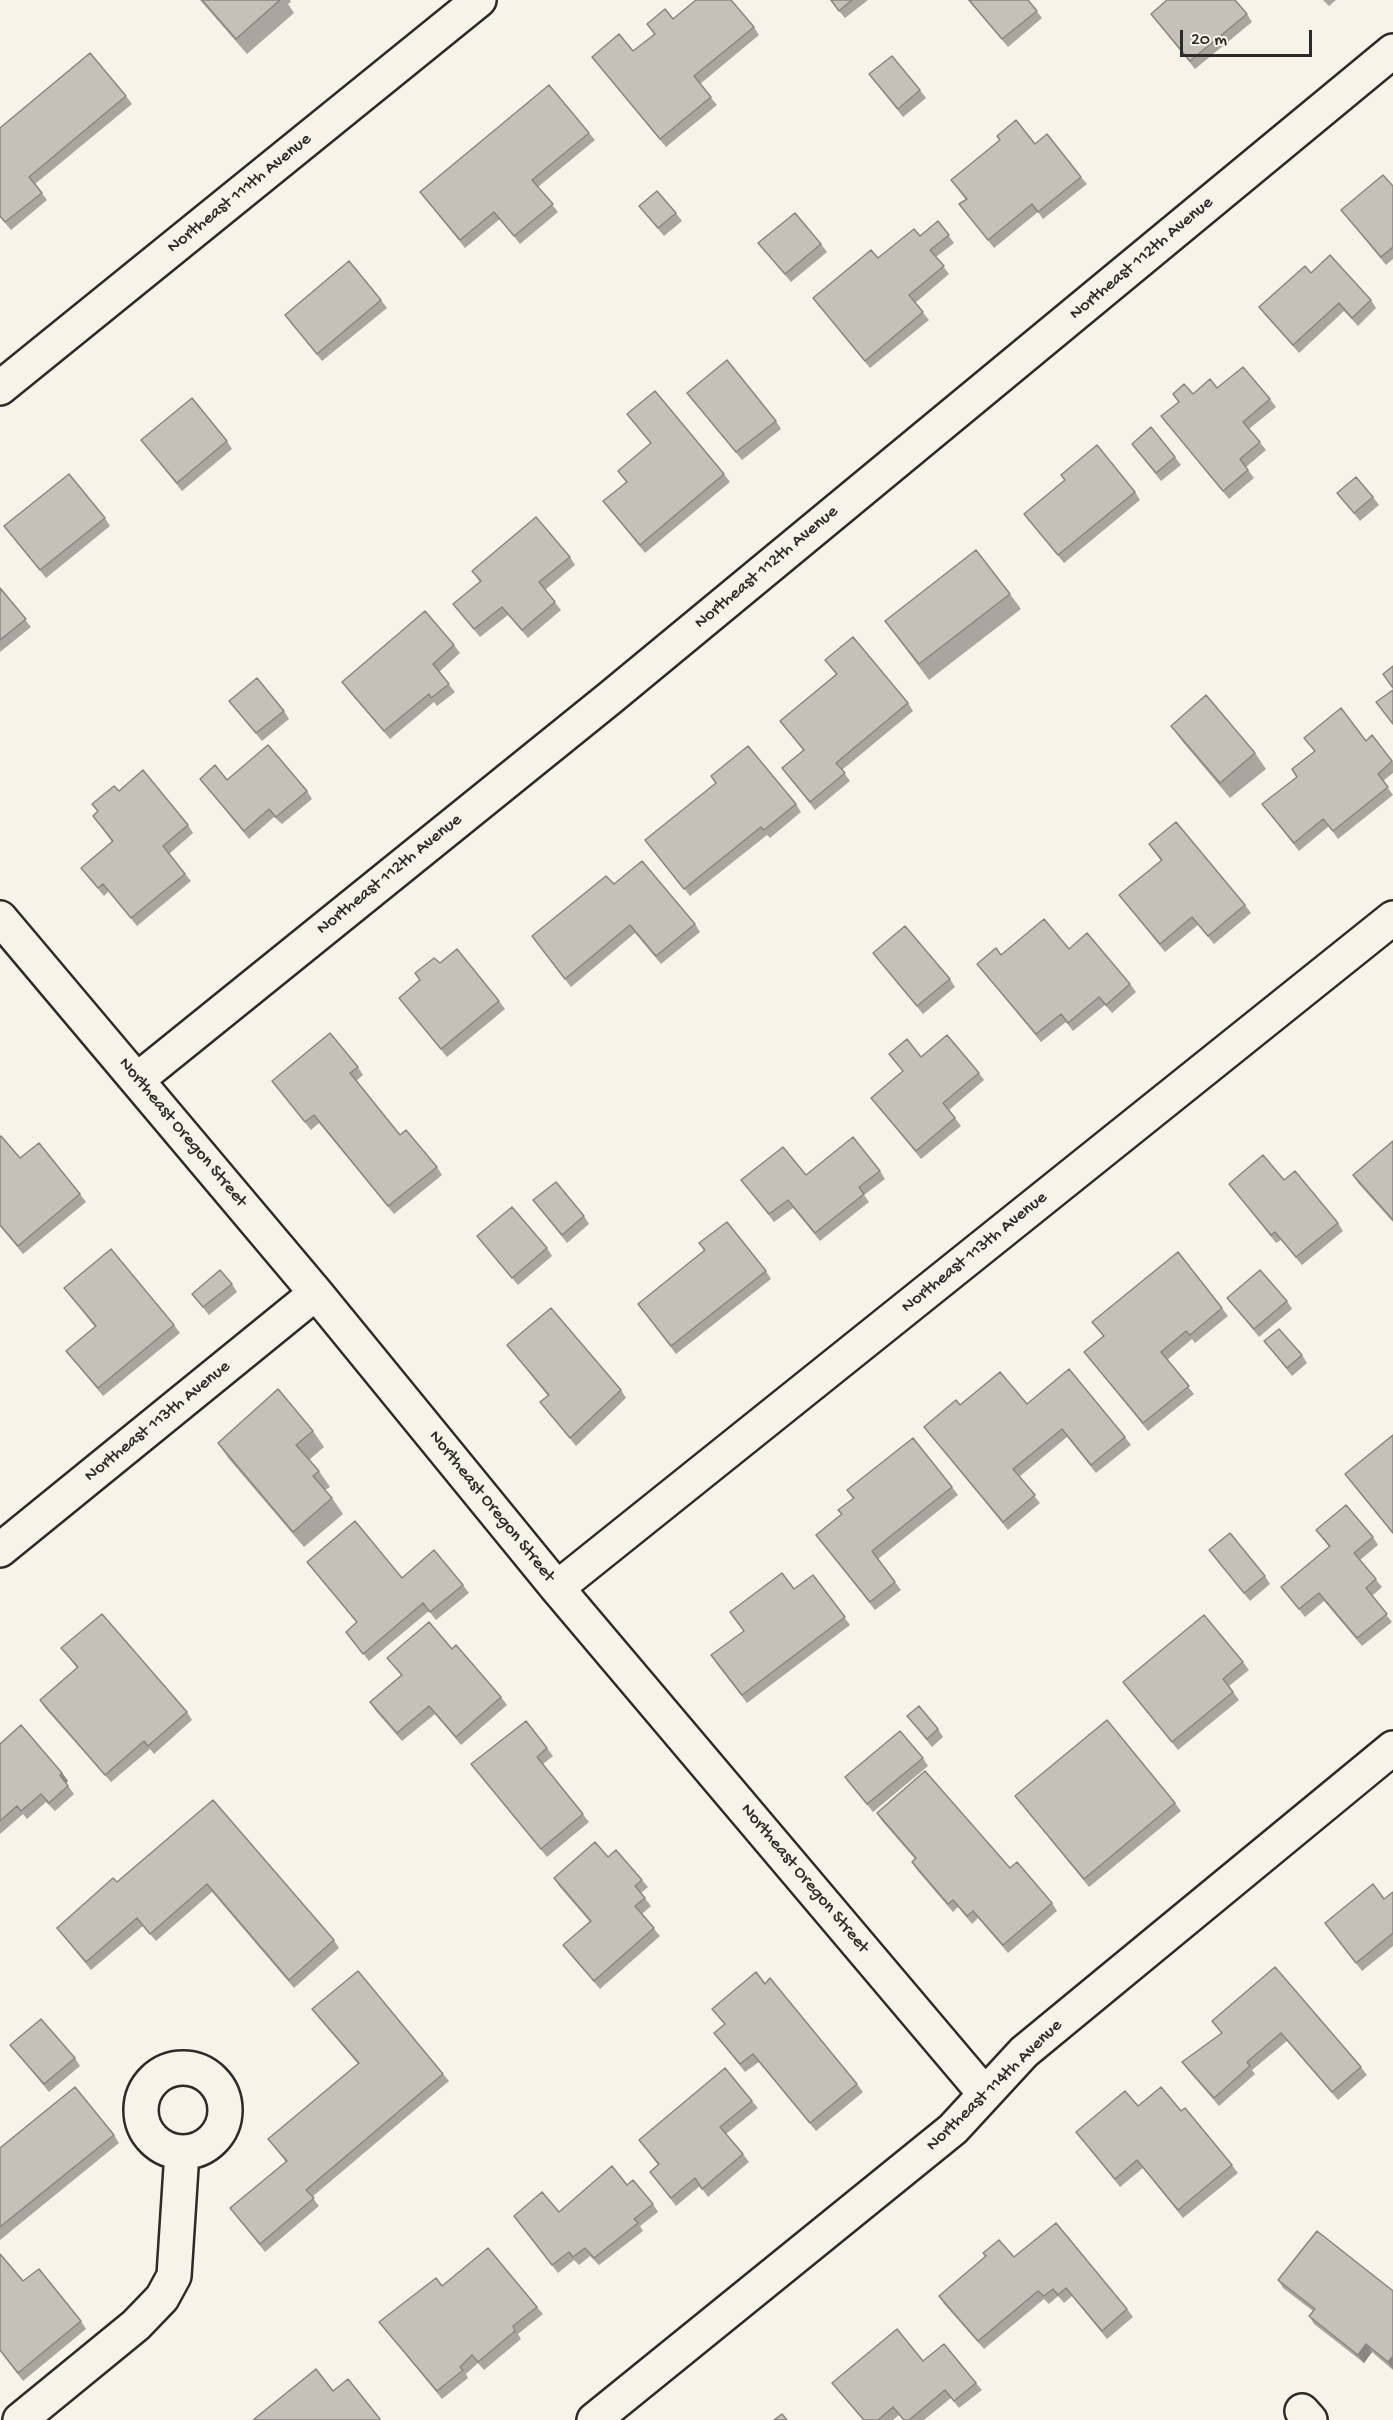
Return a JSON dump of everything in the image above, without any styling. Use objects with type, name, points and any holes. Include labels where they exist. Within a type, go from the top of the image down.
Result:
[{"type":"street","name":"Northeast 111th Avenue","points":[[0,388],[479,0]]},
{"type":"street","name":"Northeast 112th Avenue","points":[[137,1080],[610,698],[1393,51]]},
{"type":"street","name":"Northeast Oregon Street","points":[[0,918],[316,1293],[557,1588],[985,2094]]},
{"type":"street","name":"Northeast 113th Avenue","points":[[557,1588],[1393,918]]},
{"type":"street","name":"Northeast 113th Avenue","points":[[0,1550],[316,1293]]},
{"type":"street","name":"Northeast 114th Avenue","points":[[594,2420],[953,2129],[1024,2052],[1393,1748]]},
{"type":"street","points":[[20,2420],[136,2325],[162,2298],[174,2276],[182,2152]]},
{"type":"building","points":[[202,0],[280,0],[236,39]]},
{"type":"building","points":[[696,0],[731,0],[754,27],[694,76],[711,97],[660,139],[592,57],[619,34],[633,51],[655,34],[647,24],[665,9],[673,19]]},
{"type":"building","points":[[831,0],[852,0],[839,11]]},
{"type":"building","points":[[969,0],[1028,0],[1037,11],[1002,39]]},
{"type":"building","points":[[1167,0],[1235,0],[1247,14],[1190,61],[1151,14]]},
{"type":"building","points":[[90,53],[126,96],[29,177],[42,193],[5,222],[0,216],[0,128]]},
{"type":"building","points":[[892,56],[920,90],[898,109],[869,74]]},
{"type":"building","points":[[549,85],[589,133],[532,180],[553,204],[514,236],[494,212],[460,240],[420,192]]},
{"type":"building","points":[[1016,120],[1035,144],[1047,134],[1081,177],[1038,212],[1032,204],[988,240],[959,204],[967,199],[951,180],[1000,140],[997,136]]},
{"type":"building","points":[[1383,175],[1393,186],[1393,247],[1381,257],[1341,210]]},
{"type":"building","points":[[657,191],[676,213],[658,228],[639,206]]},
{"type":"building","points":[[795,213],[821,244],[785,274],[758,243]]},
{"type":"building","points":[[938,221],[949,235],[930,250],[944,266],[909,295],[923,312],[865,361],[813,298],[871,250],[878,258],[914,229],[920,236]]},
{"type":"building","points":[[1330,255],[1371,300],[1352,318],[1339,303],[1293,345],[1259,307],[1305,266],[1311,273]]},
{"type":"building","points":[[349,261],[381,300],[317,354],[285,315]]},
{"type":"building","points":[[727,360],[776,421],[736,452],[687,393]]},
{"type":"building","points":[[1243,367],[1270,399],[1243,422],[1260,442],[1240,459],[1248,470],[1223,491],[1161,416],[1179,402],[1173,394],[1184,384],[1193,394],[1210,379],[1217,388]]},
{"type":"building","points":[[655,391],[724,474],[640,545],[603,501],[627,482],[618,471],[651,443],[627,414]]},
{"type":"building","points":[[192,398],[227,441],[177,483],[141,440]]},
{"type":"building","points":[[1151,427],[1175,457],[1156,473],[1132,444]]},
{"type":"building","points":[[1097,445],[1135,492],[1058,555],[1024,514],[1065,480],[1061,475]]},
{"type":"building","points":[[69,474],[105,518],[40,570],[4,526]]},
{"type":"building","points":[[1356,477],[1373,497],[1354,513],[1337,493]]},
{"type":"building","points":[[536,517],[570,557],[539,582],[555,602],[522,630],[502,607],[474,629],[453,604],[481,581],[472,571]]},
{"type":"building","points":[[976,550],[1010,594],[919,664],[885,621]]},
{"type":"building","points":[[0,588],[26,619],[0,640]]},
{"type":"building","points":[[425,611],[454,645],[433,664],[449,684],[431,698],[429,694],[384,731],[342,682]]},
{"type":"building","points":[[853,637],[908,703],[836,763],[845,773],[810,802],[782,768],[804,750],[780,721],[837,674],[825,660]]},
{"type":"building","points":[[1393,666],[1393,688],[1383,674]]},
{"type":"building","points":[[257,678],[284,711],[256,733],[229,701]]},
{"type":"building","points":[[1393,690],[1393,724],[1376,702]]},
{"type":"building","points":[[1206,695],[1255,753],[1220,783],[1171,726]]},
{"type":"building","points":[[1341,708],[1366,741],[1372,735],[1392,761],[1378,774],[1388,787],[1333,831],[1323,819],[1294,843],[1262,804],[1297,777],[1292,769],[1315,751],[1304,738]]},
{"type":"building","points":[[268,745],[307,791],[276,817],[269,809],[244,831],[200,779],[215,765],[227,780]]},
{"type":"building","points":[[748,746],[796,804],[764,830],[761,827],[684,889],[645,840],[716,783],[711,776]]},
{"type":"building","points":[[143,770],[188,825],[163,846],[185,874],[131,918],[103,884],[98,888],[81,868],[113,841],[93,816],[98,811],[92,804],[114,786],[119,791]]},
{"type":"building","points":[[1176,822],[1245,905],[1208,936],[1192,917],[1160,944],[1119,895],[1162,860],[1149,844]]},
{"type":"building","points":[[642,861],[695,924],[656,956],[630,925],[565,979],[532,936],[606,876],[614,884]]},
{"type":"building","points":[[1044,919],[1069,949],[1087,933],[1130,984],[1106,1005],[1099,997],[1068,1023],[1061,1014],[1036,1034],[977,964],[996,948],[1001,955]]},
{"type":"building","points":[[905,926],[950,979],[917,1006],[873,953]]},
{"type":"building","points":[[457,949],[499,1001],[441,1049],[399,998],[420,980],[415,973],[434,958],[440,963]]},
{"type":"building","points":[[330,1033],[358,1067],[350,1073],[400,1135],[406,1130],[437,1167],[388,1206],[314,1115],[305,1122],[272,1081]]},
{"type":"building","points":[[947,1035],[979,1073],[943,1103],[955,1118],[916,1151],[871,1098],[903,1071],[889,1054],[907,1039],[921,1057]]},
{"type":"building","points":[[1,1136],[20,1158],[39,1143],[80,1194],[18,1246],[0,1225]]},
{"type":"building","points":[[853,1137],[880,1171],[859,1187],[864,1194],[815,1233],[788,1200],[769,1214],[741,1180],[783,1147],[806,1175]]},
{"type":"building","points":[[1393,1141],[1393,1220],[1353,1175]]},
{"type":"building","points":[[1263,1155],[1284,1180],[1295,1171],[1338,1223],[1296,1257],[1275,1232],[1271,1235],[1229,1184]]},
{"type":"building","points":[[556,1182],[584,1216],[562,1235],[533,1200]]},
{"type":"building","points":[[512,1207],[547,1248],[512,1278],[477,1236]]},
{"type":"building","points":[[727,1222],[766,1271],[671,1346],[638,1304],[705,1250],[699,1243]]},
{"type":"building","points":[[111,1249],[174,1325],[98,1388],[66,1351],[96,1326],[64,1288]]},
{"type":"building","points":[[1178,1252],[1222,1308],[1190,1335],[1186,1331],[1161,1352],[1189,1386],[1143,1423],[1084,1352],[1104,1336],[1092,1322]]},
{"type":"building","points":[[220,1270],[232,1284],[203,1307],[192,1294]]},
{"type":"building","points":[[1260,1270],[1287,1301],[1254,1329],[1227,1298]]},
{"type":"building","points":[[551,1308],[621,1390],[570,1438],[540,1402],[549,1395],[507,1345]]},
{"type":"building","points":[[1279,1329],[1302,1355],[1287,1368],[1264,1341]]},
{"type":"building","points":[[1069,1369],[1125,1437],[1091,1465],[1062,1429],[1013,1469],[1035,1495],[1003,1522],[924,1427],[956,1400],[960,1405],[1000,1372],[1027,1404]]},
{"type":"building","points":[[278,1389],[313,1431],[296,1445],[319,1471],[313,1476],[332,1498],[293,1532],[218,1443]]},
{"type":"building","points":[[1393,1435],[1393,1533],[1345,1474]]},
{"type":"building","points":[[913,1438],[952,1487],[872,1551],[895,1582],[870,1602],[816,1535],[842,1514],[838,1510],[854,1498],[847,1490]]},
{"type":"building","points":[[1346,1505],[1373,1537],[1354,1553],[1376,1579],[1366,1588],[1387,1614],[1357,1638],[1319,1593],[1299,1609],[1281,1587],[1330,1546],[1316,1530]]},
{"type":"building","points":[[355,1521],[402,1578],[434,1550],[463,1585],[430,1612],[423,1603],[363,1654],[346,1632],[357,1622],[307,1562]]},
{"type":"building","points":[[1230,1533],[1265,1576],[1244,1593],[1209,1550]]},
{"type":"building","points":[[782,1573],[794,1589],[813,1575],[845,1617],[742,1695],[711,1655],[744,1631],[730,1612]]},
{"type":"building","points":[[102,1614],[187,1712],[148,1746],[144,1741],[105,1775],[40,1700],[78,1667],[61,1648]]},
{"type":"building","points":[[1204,1615],[1243,1662],[1223,1679],[1233,1692],[1172,1742],[1123,1682]]},
{"type":"building","points":[[429,1622],[452,1649],[456,1645],[501,1697],[456,1737],[429,1706],[397,1733],[370,1702],[402,1675],[387,1658]]},
{"type":"building","points":[[919,1706],[938,1729],[927,1739],[907,1716]]},
{"type":"building","points":[[1107,1720],[1175,1803],[1084,1879],[1015,1796]]},
{"type":"building","points":[[526,1721],[547,1748],[537,1757],[583,1814],[541,1849],[471,1764]]},
{"type":"building","points":[[21,1725],[62,1773],[60,1775],[68,1786],[49,1803],[41,1794],[21,1811],[17,1806],[0,1821],[0,1744]]},
{"type":"building","points":[[900,1731],[923,1758],[867,1804],[845,1777]]},
{"type":"building","points":[[925,1771],[1010,1868],[1017,1862],[1052,1903],[1003,1945],[973,1911],[967,1916],[953,1900],[948,1904],[912,1862],[916,1858],[877,1813]]},
{"type":"building","points":[[213,1800],[334,1940],[289,1980],[207,1884],[150,1934],[137,1918],[86,1962],[57,1928],[113,1878],[117,1882]]},
{"type":"building","points":[[595,1842],[608,1857],[616,1850],[642,1880],[635,1886],[645,1898],[635,1906],[654,1928],[594,1981],[563,1945],[591,1921],[554,1878]]},
{"type":"building","points":[[1373,1884],[1384,1899],[1393,1892],[1393,1933],[1356,1963],[1325,1923]]},
{"type":"building","points":[[1275,1967],[1361,2067],[1332,2092],[1281,2033],[1247,2062],[1250,2066],[1214,2098],[1182,2062],[1222,2033],[1212,2021]]},
{"type":"building","points":[[358,1971],[443,2074],[306,2190],[314,2198],[260,2244],[230,2208],[287,2161],[268,2139],[359,2063],[312,2009]]},
{"type":"building","points":[[756,1972],[765,1984],[770,1978],[857,2084],[810,2123],[753,2054],[740,2064],[714,2033],[725,2024],[712,2009]]},
{"type":"building","points":[[41,2019],[75,2058],[44,2084],[10,2045]]},
{"type":"building","points":[[725,2068],[752,2101],[720,2127],[743,2154],[702,2189],[695,2178],[671,2198],[650,2172],[659,2164],[639,2140]]},
{"type":"building","points":[[75,2087],[114,2135],[0,2227],[0,2148]]},
{"type":"building","points":[[1161,2087],[1181,2111],[1185,2108],[1232,2165],[1178,2210],[1137,2160],[1115,2179],[1076,2132],[1125,2091],[1138,2106]]},
{"type":"building","points":[[612,2166],[627,2185],[633,2180],[653,2204],[634,2219],[638,2223],[594,2258],[585,2248],[573,2257],[569,2252],[552,2265],[514,2216],[542,2192],[559,2212]]},
{"type":"building","points":[[1056,2223],[1127,2309],[1102,2331],[1066,2288],[1058,2295],[1053,2289],[1044,2296],[1038,2291],[978,2341],[939,2296],[986,2256],[983,2253],[999,2240],[1014,2257]]},
{"type":"building","points":[[1317,2231],[1393,2291],[1393,2356],[1388,2362],[1366,2344],[1358,2355],[1309,2316],[1315,2309],[1278,2280]]},
{"type":"building","points":[[488,2248],[537,2307],[513,2326],[515,2331],[478,2362],[472,2355],[460,2367],[463,2370],[437,2391],[379,2322],[436,2278],[442,2286]]},
{"type":"building","points":[[0,2254],[23,2281],[39,2269],[81,2321],[18,2373],[0,2350]]},
{"type":"building","points":[[897,2329],[923,2361],[944,2344],[976,2383],[954,2401],[945,2390],[909,2420],[904,2420],[893,2407],[878,2420],[864,2420],[832,2383]]},
{"type":"building","points":[[316,2369],[333,2391],[348,2379],[380,2419],[253,2420]]},
{"type":"building","points":[[782,2414],[787,2420],[774,2420]]}]
